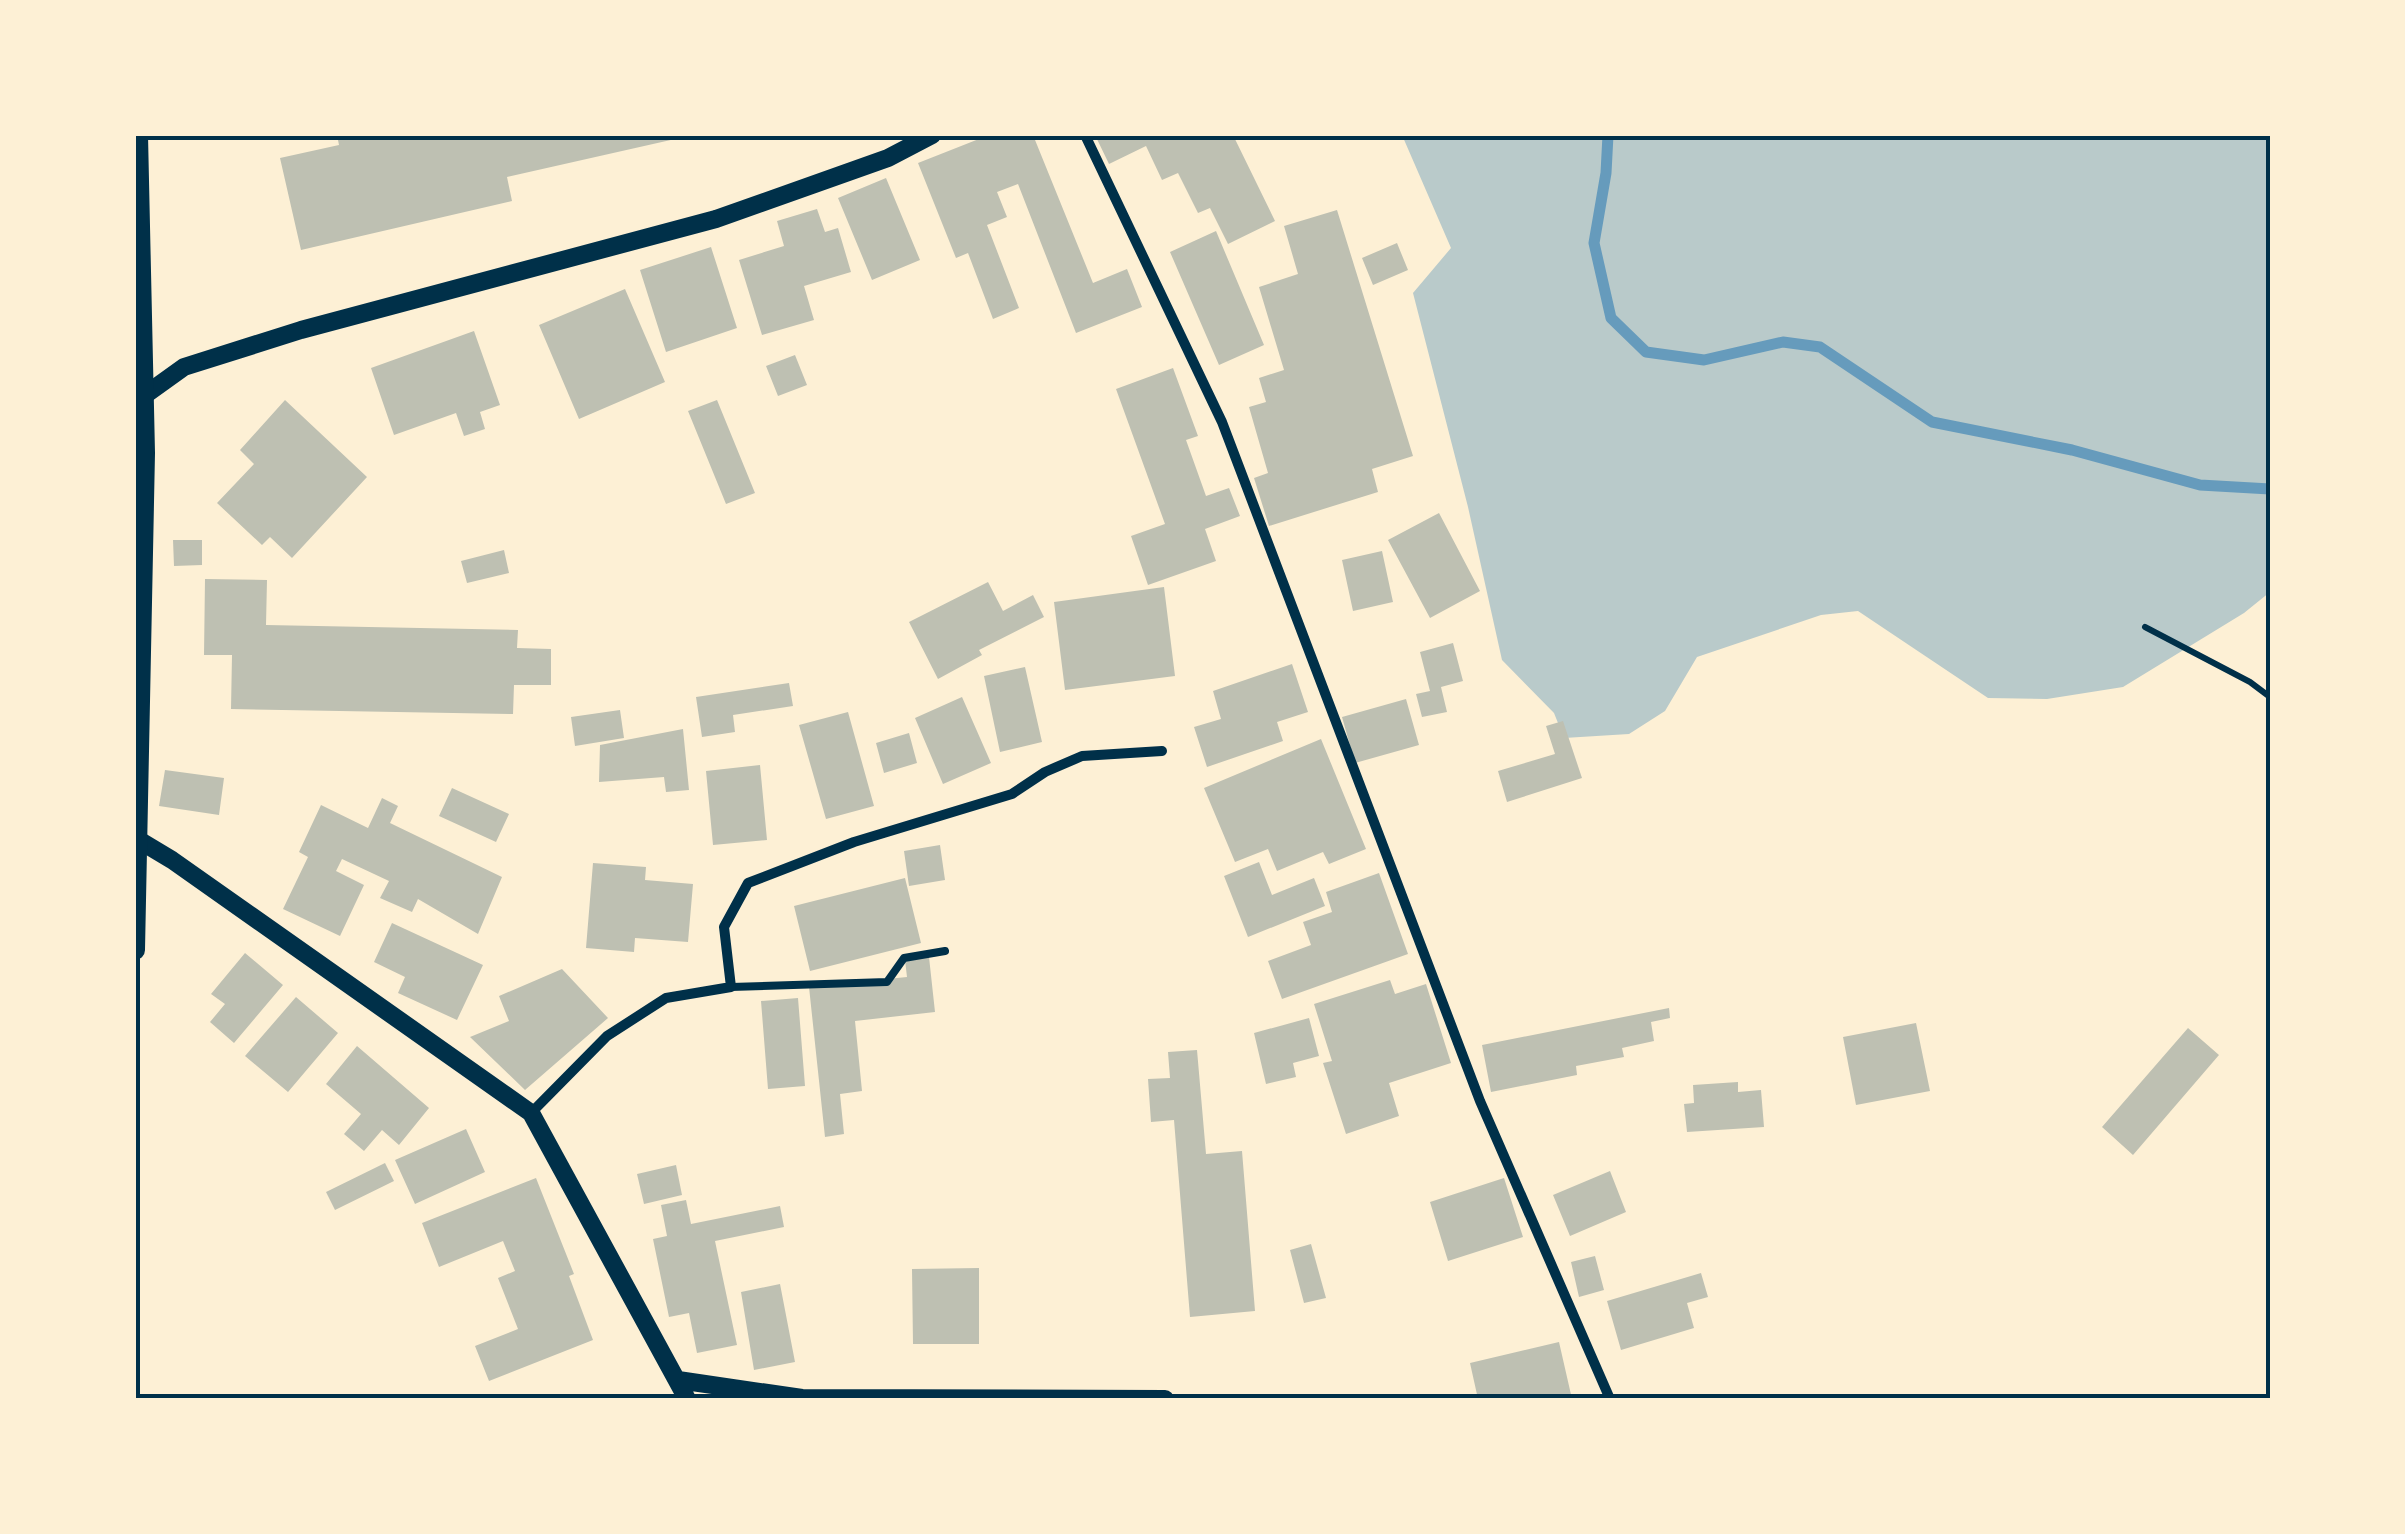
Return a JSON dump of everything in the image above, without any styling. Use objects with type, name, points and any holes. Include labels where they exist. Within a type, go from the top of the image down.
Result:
[{"type":"main road","points":[[135,950],[138,135]]},
{"type":"street","points":[[140,396],[184,367],[301,330],[716,218],[888,158],[932,135]]},
{"type":"street","points":[[1085,135],[1222,422],[1480,1101],[1610,1399]]},
{"type":"street","points":[[531,1113],[608,1036],[666,998],[731,987],[724,927],[748,884],[854,842],[1012,794],[1044,772],[1082,756],[1162,752]]},
{"type":"street","points":[[137,839],[531,1113],[687,1399]]},
{"type":"street","points":[[678,1380],[802,1398],[1165,1399]]},
{"type":"lane","points":[[731,987],[887,982],[904,958],[945,951]]},
{"type":"path","points":[[2145,627],[2250,682],[2270,697]]},
{"type":"shaded area","points":[[1402,135],[2270,135],[2270,592],[2244,613],[2123,687],[2047,699],[1988,698],[1858,611],[1821,615],[1697,657],[1665,711],[1629,734],[1564,738],[1554,713],[1502,660],[1468,507],[1413,293],[1451,248]]},
{"type":"building","points":[[337,135],[684,137],[507,177],[512,201],[301,250],[280,158],[339,145]]},
{"type":"building","points":[[989,135],[1033,135],[1093,283],[1127,269],[1142,307],[1076,333],[1018,184],[997,192],[1007,217],[987,225],[1019,308],[993,319],[968,253],[956,258],[918,163]]},
{"type":"building","points":[[1095,135],[1233,135],[1275,221],[1228,244],[1210,208],[1198,213],[1178,173],[1162,180],[1146,146],[1109,164]]},
{"type":"building","points":[[886,178],[920,260],[872,280],[838,198]]},
{"type":"building","points":[[817,209],[825,232],[838,228],[851,272],[804,286],[814,320],[762,335],[739,260],[784,246],[777,221]]},
{"type":"building","points":[[1337,210],[1413,456],[1372,469],[1378,492],[1269,526],[1254,478],[1268,473],[1249,407],[1266,402],[1259,378],[1284,370],[1259,287],[1298,274],[1284,226]]},
{"type":"building","points":[[1216,231],[1264,345],[1219,365],[1170,252]]},
{"type":"building","points":[[1397,243],[1408,270],[1373,285],[1362,258]]},
{"type":"building","points":[[711,247],[737,328],[666,352],[640,270]]},
{"type":"building","points":[[625,289],[665,382],[579,419],[539,325]]},
{"type":"building","points":[[474,331],[500,405],[480,412],[485,429],[464,436],[456,413],[394,435],[371,368]]},
{"type":"building","points":[[795,355],[807,385],[778,396],[766,366]]},
{"type":"building","points":[[1173,368],[1198,436],[1186,440],[1206,496],[1229,488],[1240,516],[1205,529],[1216,561],[1148,585],[1131,536],[1165,524],[1116,389]]},
{"type":"building","points":[[285,400],[367,477],[292,558],[270,537],[262,545],[217,503],[254,464],[240,450]]},
{"type":"building","points":[[717,400],[755,493],[726,504],[688,411]]},
{"type":"building","points":[[1439,513],[1480,591],[1430,618],[1388,540]]},
{"type":"building","points":[[173,540],[202,540],[202,565],[174,566]]},
{"type":"building","points":[[504,550],[509,573],[467,583],[461,561]]},
{"type":"building","points":[[1382,551],[1393,602],[1353,611],[1342,560]]},
{"type":"building","points":[[205,579],[267,580],[266,625],[518,630],[517,648],[551,649],[551,685],[514,685],[513,714],[231,709],[232,655],[204,655]]},
{"type":"building","points":[[988,582],[1003,611],[1033,595],[1044,617],[979,650],[982,655],[938,679],[909,622]]},
{"type":"building","points":[[1164,587],[1175,676],[1065,690],[1054,602]]},
{"type":"building","points":[[1453,643],[1463,681],[1441,687],[1447,712],[1422,717],[1416,694],[1430,691],[1420,652]]},
{"type":"building","points":[[1292,664],[1308,712],[1277,722],[1283,741],[1207,767],[1194,727],[1221,719],[1213,691]]},
{"type":"building","points":[[1025,667],[1042,742],[1000,752],[984,676]]},
{"type":"building","points":[[789,683],[793,706],[733,715],[735,732],[702,737],[696,697]]},
{"type":"building","points":[[962,697],[991,763],[943,784],[915,718]]},
{"type":"building","points":[[1406,699],[1419,745],[1355,763],[1342,717]]},
{"type":"building","points":[[620,710],[624,738],[575,746],[571,717]]},
{"type":"building","points":[[848,712],[874,806],[826,819],[799,725]]},
{"type":"building","points":[[1563,721],[1582,778],[1507,802],[1498,771],[1555,754],[1546,726]]},
{"type":"building","points":[[683,729],[689,790],[666,792],[664,777],[599,782],[600,745]]},
{"type":"building","points":[[909,733],[917,763],[884,773],[876,743]]},
{"type":"building","points":[[1321,739],[1366,849],[1329,864],[1323,852],[1277,871],[1268,849],[1235,862],[1204,788]]},
{"type":"building","points":[[760,765],[767,840],[713,845],[706,771]]},
{"type":"building","points":[[165,770],[224,778],[219,815],[159,806]]},
{"type":"building","points":[[452,788],[509,814],[496,842],[439,816]]},
{"type":"building","points":[[382,798],[398,806],[390,823],[502,877],[478,934],[418,899],[412,912],[380,898],[389,881],[342,859],[336,871],[364,885],[340,936],[283,909],[308,857],[299,852],[321,805],[368,828]]},
{"type":"building","points":[[940,845],[945,880],[909,886],[904,851]]},
{"type":"building","points":[[1259,862],[1272,895],[1314,878],[1325,906],[1248,937],[1224,876]]},
{"type":"building","points":[[593,863],[646,867],[645,880],[693,884],[688,942],[635,938],[634,952],[586,948]]},
{"type":"building","points":[[1379,873],[1408,954],[1282,999],[1268,961],[1311,945],[1303,922],[1332,912],[1326,892]]},
{"type":"building","points":[[905,878],[921,943],[810,971],[794,906]]},
{"type":"building","points":[[392,923],[483,965],[457,1020],[398,993],[405,977],[374,962]]},
{"type":"building","points":[[245,953],[283,985],[234,1043],[210,1022],[225,1004],[211,994]]},
{"type":"building","points":[[929,957],[935,1012],[855,1021],[862,1091],[840,1094],[844,1134],[825,1137],[809,987],[907,977],[905,960]]},
{"type":"building","points":[[562,969],[608,1018],[525,1090],[470,1037],[509,1021],[499,996]]},
{"type":"building","points":[[1390,980],[1395,994],[1426,984],[1451,1063],[1389,1083],[1399,1116],[1346,1134],[1323,1063],[1332,1061],[1314,1004]]},
{"type":"building","points":[[296,997],[338,1033],[288,1092],[245,1056]]},
{"type":"building","points":[[798,998],[805,1086],[768,1089],[761,1001]]},
{"type":"building","points":[[1669,1008],[1670,1018],[1651,1022],[1654,1041],[1622,1048],[1624,1057],[1576,1066],[1577,1075],[1491,1092],[1482,1045]]},
{"type":"building","points":[[1309,1018],[1319,1056],[1293,1063],[1296,1077],[1266,1084],[1254,1033]]},
{"type":"building","points":[[1916,1023],[1930,1091],[1856,1105],[1843,1037]]},
{"type":"building","points":[[2188,1028],[2219,1055],[2133,1155],[2102,1127]]},
{"type":"building","points":[[357,1046],[429,1108],[399,1145],[382,1130],[364,1151],[344,1134],[361,1114],[326,1084]]},
{"type":"building","points":[[1197,1050],[1206,1154],[1242,1151],[1255,1311],[1190,1317],[1174,1120],[1151,1122],[1148,1079],[1170,1078],[1168,1052]]},
{"type":"building","points":[[1738,1082],[1738,1092],[1761,1090],[1764,1127],[1687,1132],[1684,1104],[1694,1103],[1693,1085]]},
{"type":"building","points":[[466,1129],[485,1172],[415,1204],[395,1160]]},
{"type":"building","points":[[385,1163],[394,1181],[335,1210],[326,1192]]},
{"type":"building","points":[[676,1165],[682,1195],[644,1204],[637,1174]]},
{"type":"building","points":[[1610,1171],[1626,1212],[1570,1236],[1553,1195]]},
{"type":"building","points":[[536,1178],[574,1274],[569,1276],[593,1340],[489,1381],[475,1346],[518,1329],[498,1278],[515,1271],[503,1241],[439,1267],[422,1223]]},
{"type":"building","points":[[1504,1178],[1523,1237],[1448,1261],[1430,1202]]},
{"type":"building","points":[[686,1200],[691,1224],[780,1206],[784,1227],[715,1241],[737,1345],[697,1353],[689,1313],[669,1317],[653,1239],[667,1236],[661,1205]]},
{"type":"building","points":[[1311,1244],[1326,1298],[1304,1303],[1290,1250]]},
{"type":"building","points":[[1595,1256],[1604,1290],[1579,1297],[1571,1262]]},
{"type":"building","points":[[979,1268],[979,1344],[913,1344],[912,1269]]},
{"type":"building","points":[[1701,1273],[1708,1297],[1687,1303],[1694,1328],[1621,1350],[1607,1301]]},
{"type":"building","points":[[780,1284],[795,1362],[754,1370],[741,1292]]},
{"type":"building","points":[[1559,1342],[1572,1399],[1478,1399],[1470,1363]]},
{"type":"waterway","points":[[1608,135],[1594,243],[1611,318],[1646,352],[1704,360],[1783,342],[1820,347],[1932,422],[2072,450],[2200,485],[2270,489]]}]
